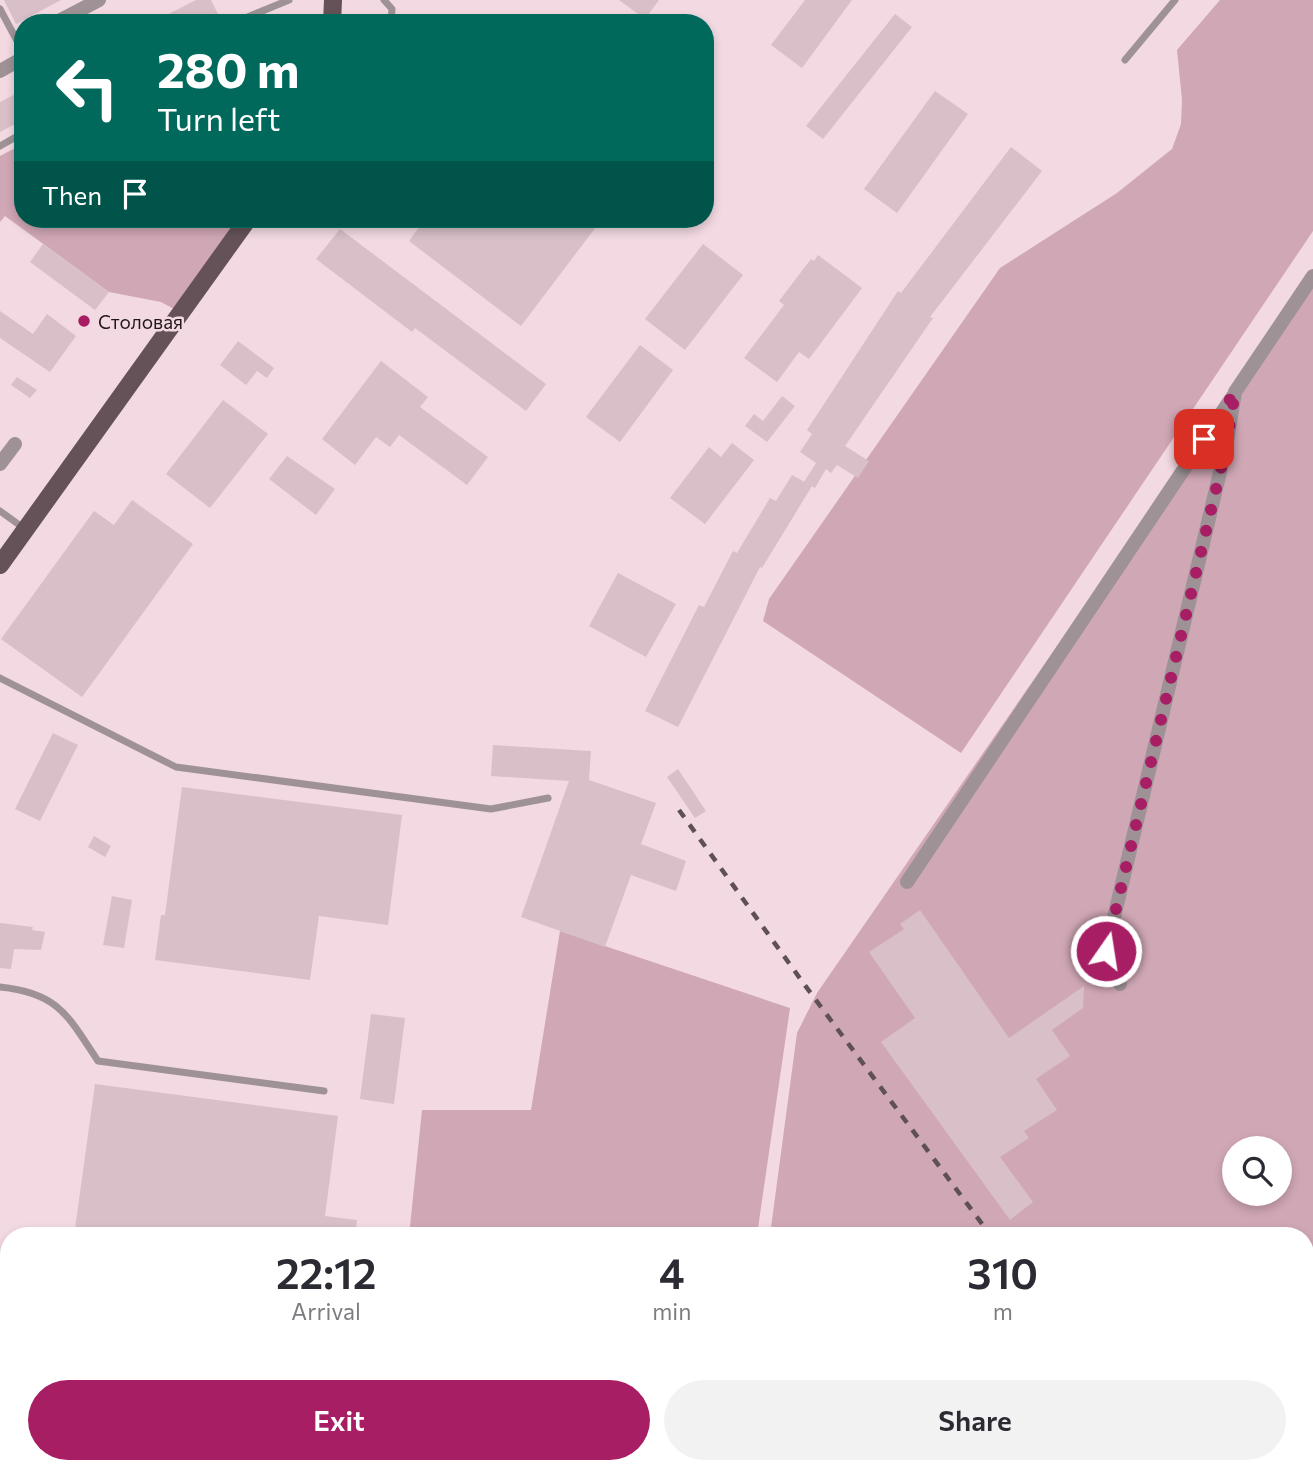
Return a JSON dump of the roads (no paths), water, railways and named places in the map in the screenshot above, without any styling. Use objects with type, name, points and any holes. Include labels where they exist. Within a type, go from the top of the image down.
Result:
[{"type":"main road","points":[[0,565],[242,228]]},
{"type":"street","points":[[72,14],[99,0]]},
{"type":"street","points":[[907,882],[1313,276]]},
{"type":"street","points":[[1121,985],[1106,951],[1226,447],[1235,392]]},
{"type":"street","points":[[0,464],[15,444]]},
{"type":"lane","points":[[255,14],[289,0]]},
{"type":"lane","points":[[1125,60],[1175,0]]},
{"type":"lane","points":[[0,9],[14,35]]},
{"type":"lane","points":[[0,511],[25,530]]},
{"type":"lane","points":[[0,678],[176,767],[491,808],[548,798]]},
{"type":"lane","points":[[0,987],[24,989],[62,1008],[98,1062],[324,1091]]},
{"type":"railway","points":[[679,810],[984,1227]]},
{"type":"place","name":"Столовая","points":[[84,321]]}]
